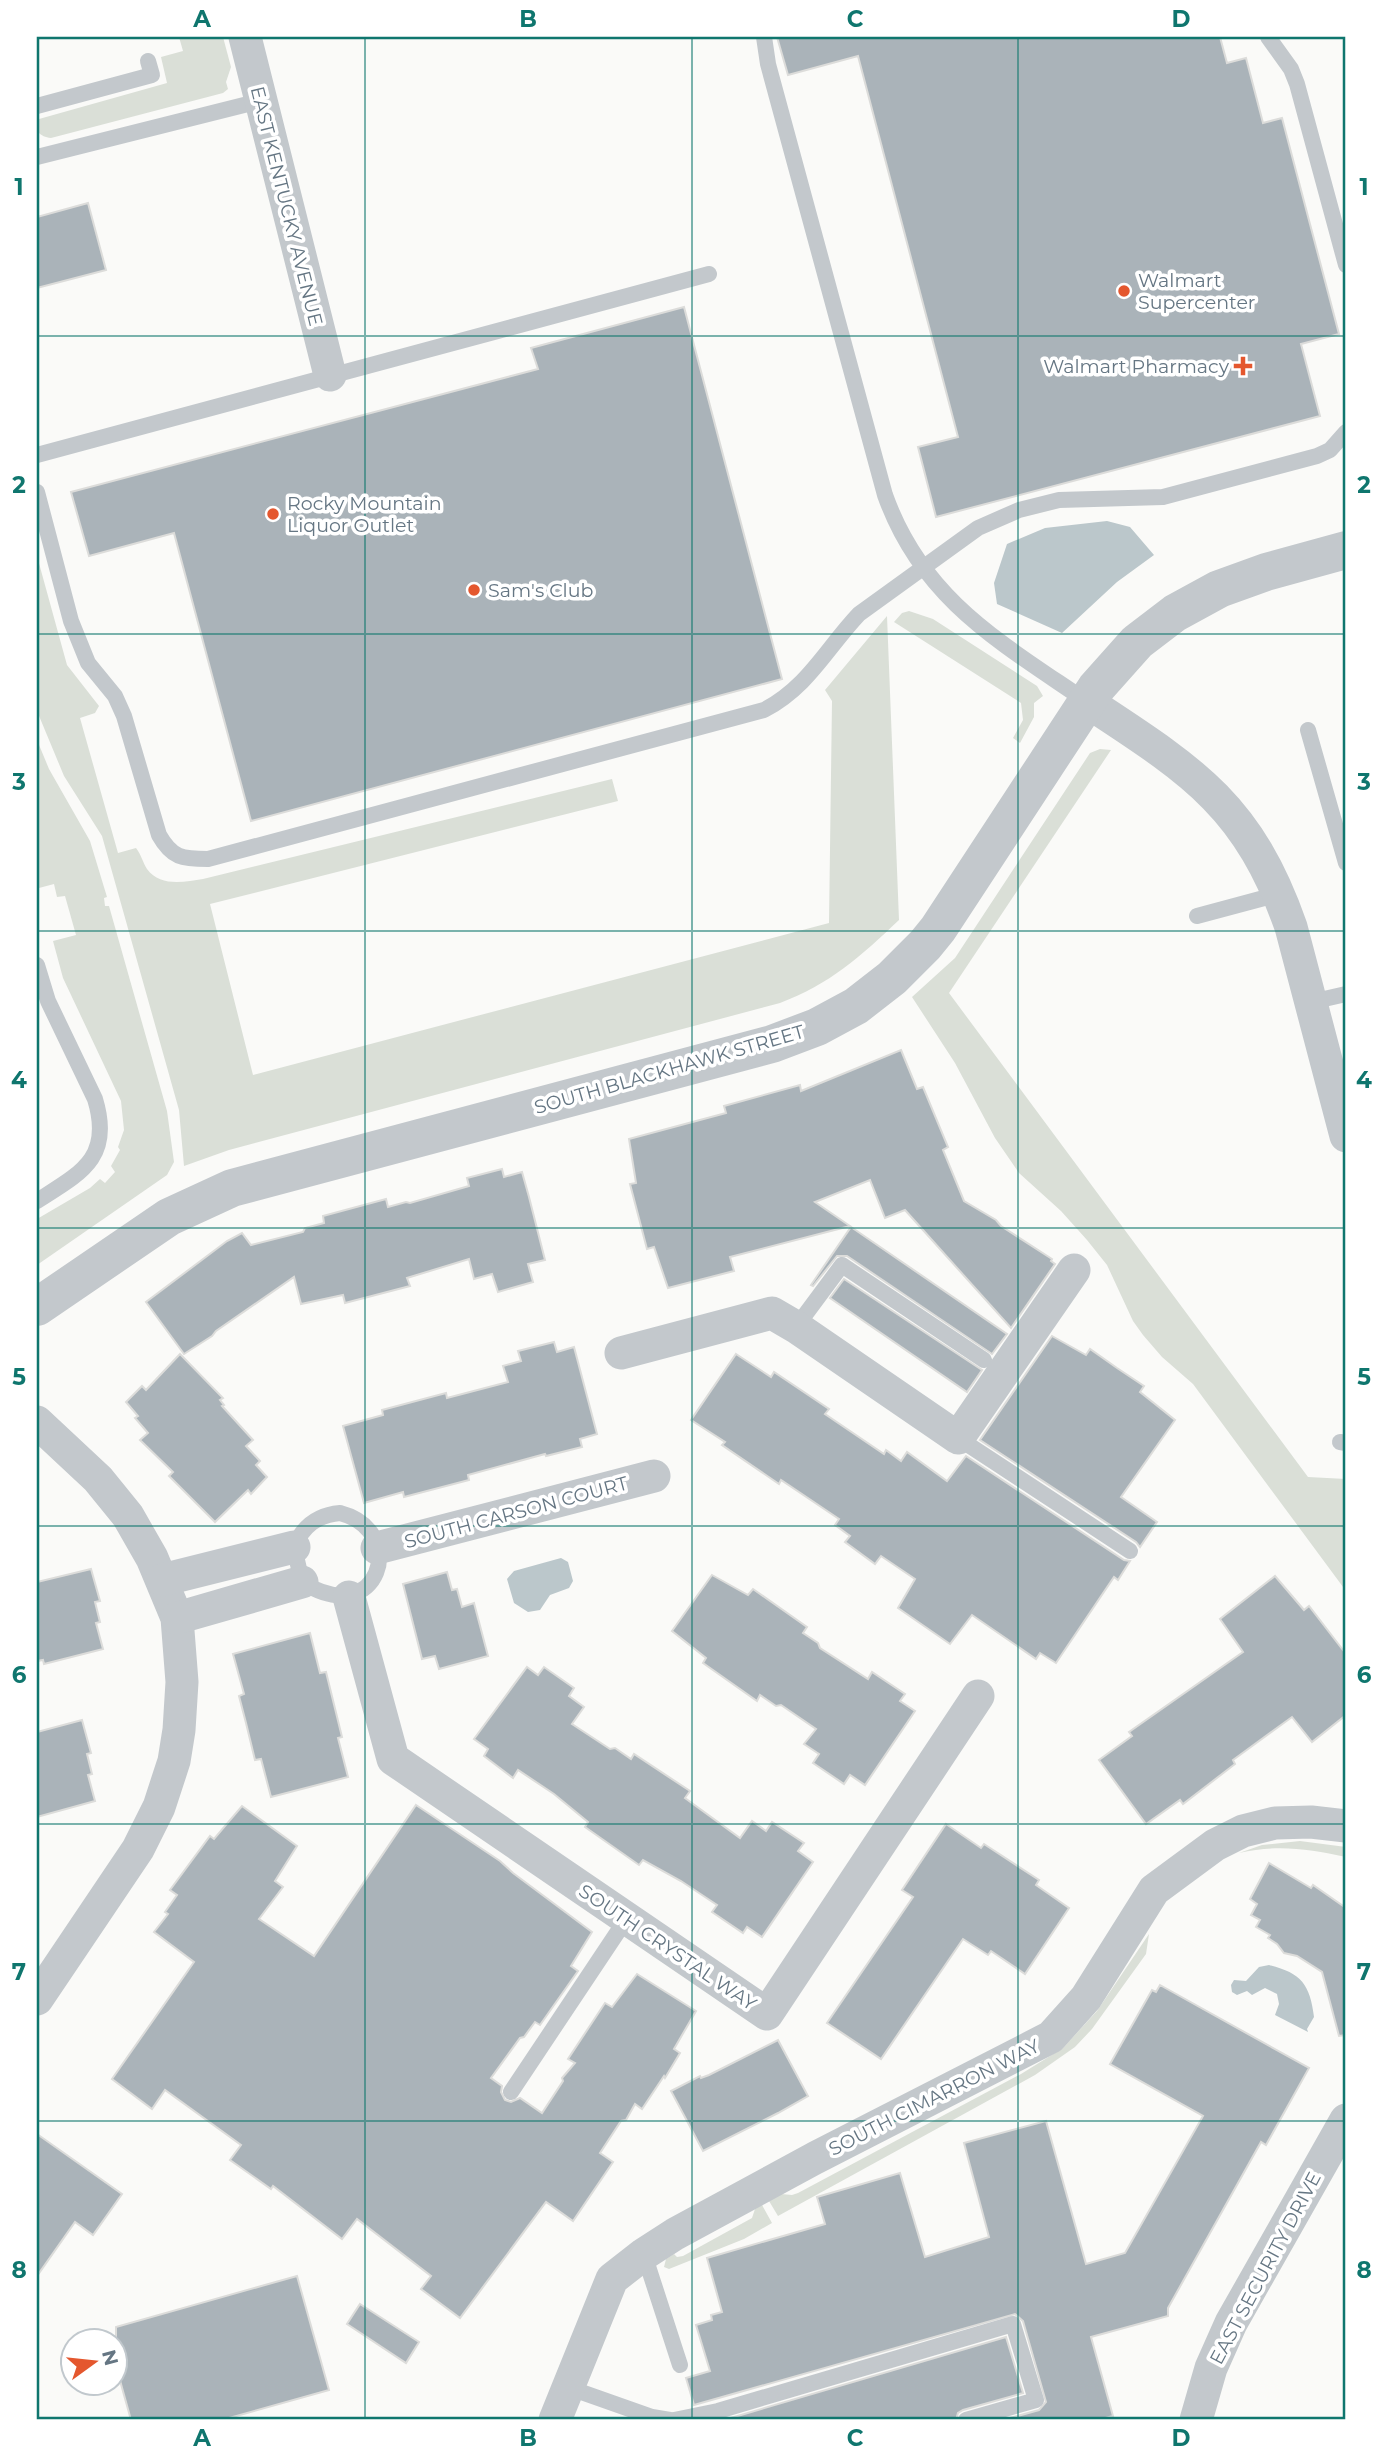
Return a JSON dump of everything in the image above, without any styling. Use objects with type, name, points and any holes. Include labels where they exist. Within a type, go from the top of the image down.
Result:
[{"type":"street","name":"EAST KENTUCKY AVENUE","points":[[245,37],[330,375]]},
{"type":"street","name":"SOUTH BLACKHAWK STREET","points":[[37,1307],[169,1217],[232,1188],[772,1044],[837,1017],[891,978],[938,929],[1086,701],[1137,642],[1193,602],[1238,581],[1346,550]]},
{"type":"street","points":[[1086,701],[1163,751],[1203,783],[1224,804],[1251,839],[1279,894],[1291,927],[1346,1136]]},
{"type":"street","points":[[621,1353],[772,1313],[958,1438],[1074,1270]]},
{"type":"street","points":[[37,1422],[98,1479],[121,1507],[152,1558],[177,1618],[182,1682],[174,1761],[159,1807],[138,1849],[37,1999]]},
{"type":"street","name":"SOUTH CARSON COURT","points":[[377,1548],[654,1476]]},
{"type":"street","points":[[162,1580],[294,1547]]},
{"type":"street","points":[[177,1618],[302,1582]]},
{"type":"street","name":"SOUTH CRYSTAL WAY","points":[[349,1597],[393,1759],[767,2014],[978,1696]]},
{"type":"street","name":"SOUTH CIMARRON WAY","points":[[555,2420],[612,2279],[643,2255],[675,2234],[815,2158],[1051,2037],[1086,1998],[1154,1890],[1215,1845],[1243,1831],[1275,1823],[1311,1822],[1346,1826]]},
{"type":"street","name":"EAST SECURITY DRIVE","points":[[1196,2420],[1210,2368],[1231,2323],[1346,2120]]},
{"type":"lane","points":[[764,37],[768,64],[885,495],[898,528],[922,567],[947,597],[984,631],[1086,701]]},
{"type":"lane","points":[[1268,37],[1291,69],[1297,84],[1346,265]]},
{"type":"lane","points":[[37,106],[152,75],[148,61]]},
{"type":"lane","points":[[37,157],[260,101]]},
{"type":"lane","points":[[37,455],[709,274]]},
{"type":"lane","points":[[37,492],[71,621],[88,663],[115,696],[124,716],[159,835],[167,848],[180,857],[208,859],[747,717],[779,703],[799,687],[859,614],[978,528],[1019,510],[1068,499],[1135,499],[1186,492],[1317,456],[1330,450],[1346,432]]},
{"type":"lane","points":[[1308,730],[1346,863]]},
{"type":"lane","points":[[1197,916],[1279,894]]},
{"type":"lane","points":[[37,965],[48,1001],[95,1099],[101,1131],[93,1159],[88,1166],[37,1201]]},
{"type":"lane","points":[[1311,1002],[1346,994]]},
{"type":"lane","points":[[796,1327],[842,1265],[984,1360]]},
{"type":"lane","points":[[958,1438],[1130,1551]]},
{"type":"lane","points":[[340,1513],[353,1516],[366,1525],[377,1548],[378,1571],[368,1587],[349,1597],[319,1593],[302,1582],[294,1547],[305,1529],[323,1514],[340,1513]]},
{"type":"lane","points":[[511,2092],[627,1918]]},
{"type":"lane","points":[[643,2255],[680,2365]]},
{"type":"lane","points":[[567,2388],[652,2417],[672,2420],[719,2416],[1013,2323],[1036,2400],[966,2420]]},
{"type":"shaded area","points":[[179,37],[223,37],[231,67],[226,82],[228,89],[223,93],[51,138],[39,132],[39,119],[167,83],[161,57],[183,51]]},
{"type":"shaded area","points":[[1107,521],[1130,527],[1154,555],[1117,582],[1062,633],[997,604],[994,583],[1007,544],[1045,528]]},
{"type":"shaded area","points":[[37,556],[67,665],[99,706],[95,713],[80,718],[118,853],[136,848],[147,869],[159,879],[173,882],[203,879],[612,779],[618,801],[210,904],[253,1075],[829,923],[832,701],[825,690],[887,616],[899,920],[844,968],[814,987],[780,1003],[229,1150],[184,1166],[179,1110],[102,836],[64,776],[37,711]]},
{"type":"shaded area","points":[[909,611],[933,619],[1037,686],[1043,696],[1034,703],[1034,717],[1020,743],[1013,738],[1023,720],[1021,703],[894,622],[902,613]]},
{"type":"shaded area","points":[[37,740],[49,769],[90,841],[107,897],[104,898],[105,906],[109,906],[167,1111],[174,1162],[167,1175],[37,1265],[37,1219],[90,1188],[100,1179],[105,1183],[115,1172],[111,1166],[120,1150],[118,1147],[124,1130],[121,1101],[63,978],[53,941],[76,935],[65,896],[57,897],[54,884],[39,888]]},
{"type":"shaded area","points":[[1100,749],[1111,750],[949,993],[1308,1477],[1346,1479],[1346,1591],[1193,1384],[1162,1357],[1143,1335],[1133,1321],[1107,1265],[1061,1211],[1019,1173],[995,1138],[955,1063],[912,997],[955,958],[1090,753]]},
{"type":"shaded area","points":[[561,1558],[568,1562],[573,1581],[569,1588],[550,1595],[540,1610],[528,1612],[514,1603],[507,1579],[514,1571]]},
{"type":"shaded area","points":[[1300,1841],[1346,1847],[1346,1857],[1293,1849],[1239,1853],[1262,1845]]},
{"type":"shaded area","points":[[1149,1934],[1146,1954],[1092,2029],[1075,2047],[1035,2075],[778,2216],[769,2201],[781,2194],[798,2193],[1021,2074],[1063,2048],[1097,2011]]},
{"type":"shaded area","points":[[1269,1965],[1296,1976],[1306,1988],[1314,2017],[1308,2032],[1275,2015],[1279,2004],[1277,1994],[1265,1988],[1252,1995],[1247,1991],[1237,1995],[1232,1992],[1231,1985],[1234,1980],[1246,1981],[1259,1967]]},
{"type":"shaded area","points":[[762,2205],[772,2223],[744,2239],[669,2269],[664,2267],[666,2259],[674,2254],[677,2257],[683,2256],[752,2218],[755,2209]]},
{"type":"building","name":"Walmart Supercenter","points":[[777,37],[1220,37],[1227,63],[1246,58],[1263,123],[1282,118],[1339,334],[1301,344],[1320,416],[936,517],[918,447],[958,437],[858,56],[788,75]]},
{"type":"building","points":[[88,203],[106,270],[37,288],[37,217]]},
{"type":"building","name":"Sam's Club","points":[[684,307],[782,679],[251,821],[174,533],[89,556],[71,492],[538,369],[531,348]]},
{"type":"building","points":[[901,1050],[917,1089],[923,1087],[948,1147],[943,1150],[964,1201],[996,1220],[1052,1259],[1055,1264],[1011,1328],[905,1210],[885,1218],[870,1180],[815,1202],[850,1226],[730,1257],[734,1271],[668,1288],[654,1247],[647,1249],[630,1184],[636,1183],[629,1139],[726,1113],[724,1106],[800,1085],[801,1091]]},
{"type":"building","points":[[502,1169],[504,1177],[522,1172],[529,1197],[545,1260],[528,1264],[533,1282],[498,1292],[492,1274],[474,1279],[469,1259],[407,1278],[410,1286],[345,1303],[343,1295],[301,1304],[294,1277],[184,1354],[146,1302],[227,1241],[242,1233],[251,1245],[303,1232],[305,1228],[324,1223],[323,1216],[386,1199],[388,1207],[410,1203],[469,1186],[467,1178]]},
{"type":"building","points":[[851,1227],[1007,1334],[992,1354],[847,1256],[837,1256],[813,1286],[811,1285]]},
{"type":"building","points":[[844,1279],[982,1370],[967,1392],[830,1298]]},
{"type":"building","points":[[1052,1336],[1086,1355],[1090,1349],[1144,1386],[1140,1392],[1175,1420],[1121,1497],[1157,1522],[1140,1547],[980,1440]]},
{"type":"building","points":[[554,1342],[557,1352],[574,1347],[597,1434],[580,1439],[582,1447],[468,1475],[469,1480],[404,1497],[403,1492],[364,1503],[343,1426],[383,1415],[382,1410],[446,1393],[447,1398],[508,1382],[503,1366],[521,1361],[518,1351]]},
{"type":"building","points":[[180,1354],[223,1398],[220,1400],[224,1405],[222,1406],[253,1440],[246,1446],[260,1461],[256,1465],[267,1477],[251,1494],[248,1490],[215,1522],[169,1476],[173,1472],[140,1440],[148,1433],[126,1402],[142,1386],[146,1390]]},
{"type":"building","points":[[736,1354],[771,1377],[774,1372],[829,1409],[825,1414],[884,1454],[886,1450],[901,1461],[907,1452],[947,1481],[966,1456],[1124,1560],[1130,1561],[1118,1580],[1114,1577],[1056,1663],[1040,1653],[1036,1659],[972,1615],[950,1644],[898,1608],[915,1579],[881,1556],[875,1564],[845,1542],[850,1536],[835,1525],[839,1519],[781,1480],[779,1484],[722,1445],[725,1442],[691,1420]]},
{"type":"building","points":[[91,1569],[100,1601],[95,1602],[100,1622],[96,1623],[103,1649],[44,1664],[43,1660],[37,1661],[37,1582]]},
{"type":"building","points":[[447,1572],[452,1590],[457,1589],[462,1607],[474,1603],[488,1656],[439,1669],[435,1656],[422,1659],[403,1584]]},
{"type":"building","points":[[712,1575],[748,1595],[753,1589],[807,1627],[803,1633],[818,1643],[820,1648],[868,1679],[872,1672],[905,1694],[900,1701],[915,1711],[865,1785],[850,1775],[844,1784],[813,1763],[819,1754],[804,1744],[816,1729],[781,1705],[776,1706],[760,1695],[757,1701],[703,1663],[706,1658],[672,1631]]},
{"type":"building","points":[[1275,1576],[1304,1610],[1309,1606],[1346,1654],[1346,1715],[1312,1742],[1292,1717],[1233,1760],[1235,1764],[1183,1804],[1180,1800],[1146,1824],[1099,1760],[1132,1736],[1129,1732],[1243,1652],[1220,1619]]},
{"type":"building","points":[[310,1633],[320,1673],[326,1672],[342,1737],[338,1738],[348,1777],[271,1797],[261,1759],[255,1760],[239,1696],[244,1694],[233,1654]]},
{"type":"building","points":[[527,1667],[538,1675],[544,1667],[574,1688],[569,1696],[584,1707],[572,1724],[610,1749],[615,1748],[631,1759],[634,1754],[690,1791],[685,1798],[740,1838],[752,1821],[766,1831],[772,1822],[804,1843],[798,1851],[813,1862],[762,1937],[747,1927],[743,1933],[712,1912],[717,1905],[643,1860],[639,1865],[585,1827],[588,1822],[554,1794],[518,1770],[513,1778],[484,1756],[488,1749],[474,1739]]},
{"type":"building","points":[[82,1720],[91,1753],[87,1754],[92,1774],[88,1775],[95,1801],[37,1817],[37,1732]]},
{"type":"building","points":[[416,1805],[500,1861],[592,1932],[571,1966],[578,1971],[540,2025],[535,2022],[524,2037],[520,2038],[491,2078],[502,2086],[501,2092],[505,2100],[511,2102],[520,2098],[542,2113],[563,2081],[562,2078],[575,2063],[568,2059],[605,2003],[612,2007],[637,1974],[696,2011],[674,2049],[680,2053],[665,2078],[664,2076],[642,2109],[635,2104],[600,2153],[613,2162],[573,2221],[546,2202],[460,2318],[421,2289],[431,2276],[357,2219],[342,2239],[273,2186],[271,2189],[230,2160],[241,2145],[165,2090],[152,2109],[112,2079],[194,1962],[154,1932],[168,1914],[165,1912],[177,1895],[170,1890],[210,1836],[214,1839],[242,1806],[297,1846],[275,1881],[283,1887],[259,1919],[314,1956]]},
{"type":"building","points":[[946,1824],[981,1848],[984,1844],[1039,1880],[1036,1885],[1069,1908],[1025,1974],[991,1951],[988,1955],[963,1939],[881,2059],[827,2023],[913,1897],[902,1890]]},
{"type":"building","points":[[1269,1863],[1311,1888],[1313,1885],[1346,1908],[1346,2035],[1339,2036],[1322,1972],[1297,1956],[1284,1953],[1268,1938],[1270,1935],[1256,1927],[1260,1920],[1251,1915],[1257,1904],[1250,1899]]},
{"type":"building","points":[[1160,1985],[1309,2068],[1266,2145],[1261,2142],[1168,2308],[1168,2316],[1091,2337],[1113,2416],[1098,2420],[1003,2420],[1039,2410],[1046,2402],[1023,2321],[1015,2314],[694,2405],[686,2378],[710,2371],[696,2325],[712,2320],[711,2315],[722,2312],[707,2258],[825,2224],[817,2197],[900,2173],[925,2257],[989,2237],[964,2143],[1046,2121],[1086,2264],[1125,2253],[1203,2116],[1110,2064],[1152,1990],[1156,1992]]},
{"type":"building","points":[[778,2040],[808,2096],[703,2151],[671,2091]]},
{"type":"building","points":[[37,2134],[122,2194],[93,2235],[75,2222],[37,2276]]},
{"type":"building","points":[[297,2276],[329,2390],[222,2420],[131,2420],[125,2398],[130,2398],[130,2328],[116,2327]]},
{"type":"building","points":[[360,2304],[419,2342],[406,2363],[347,2324]]},
{"type":"building","points":[[1006,2337],[1023,2393],[963,2410],[958,2413],[956,2420],[724,2420]]},
{"type":"place","name":"Walmart Supercenter","points":[[1124,291]]},
{"type":"place","name":"Walmart Pharmacy","points":[[1243,366]]},
{"type":"place","name":"Rocky Mountain Liquor Outlet","points":[[273,514]]},
{"type":"place","name":"Sam's Club","points":[[474,590]]}]
